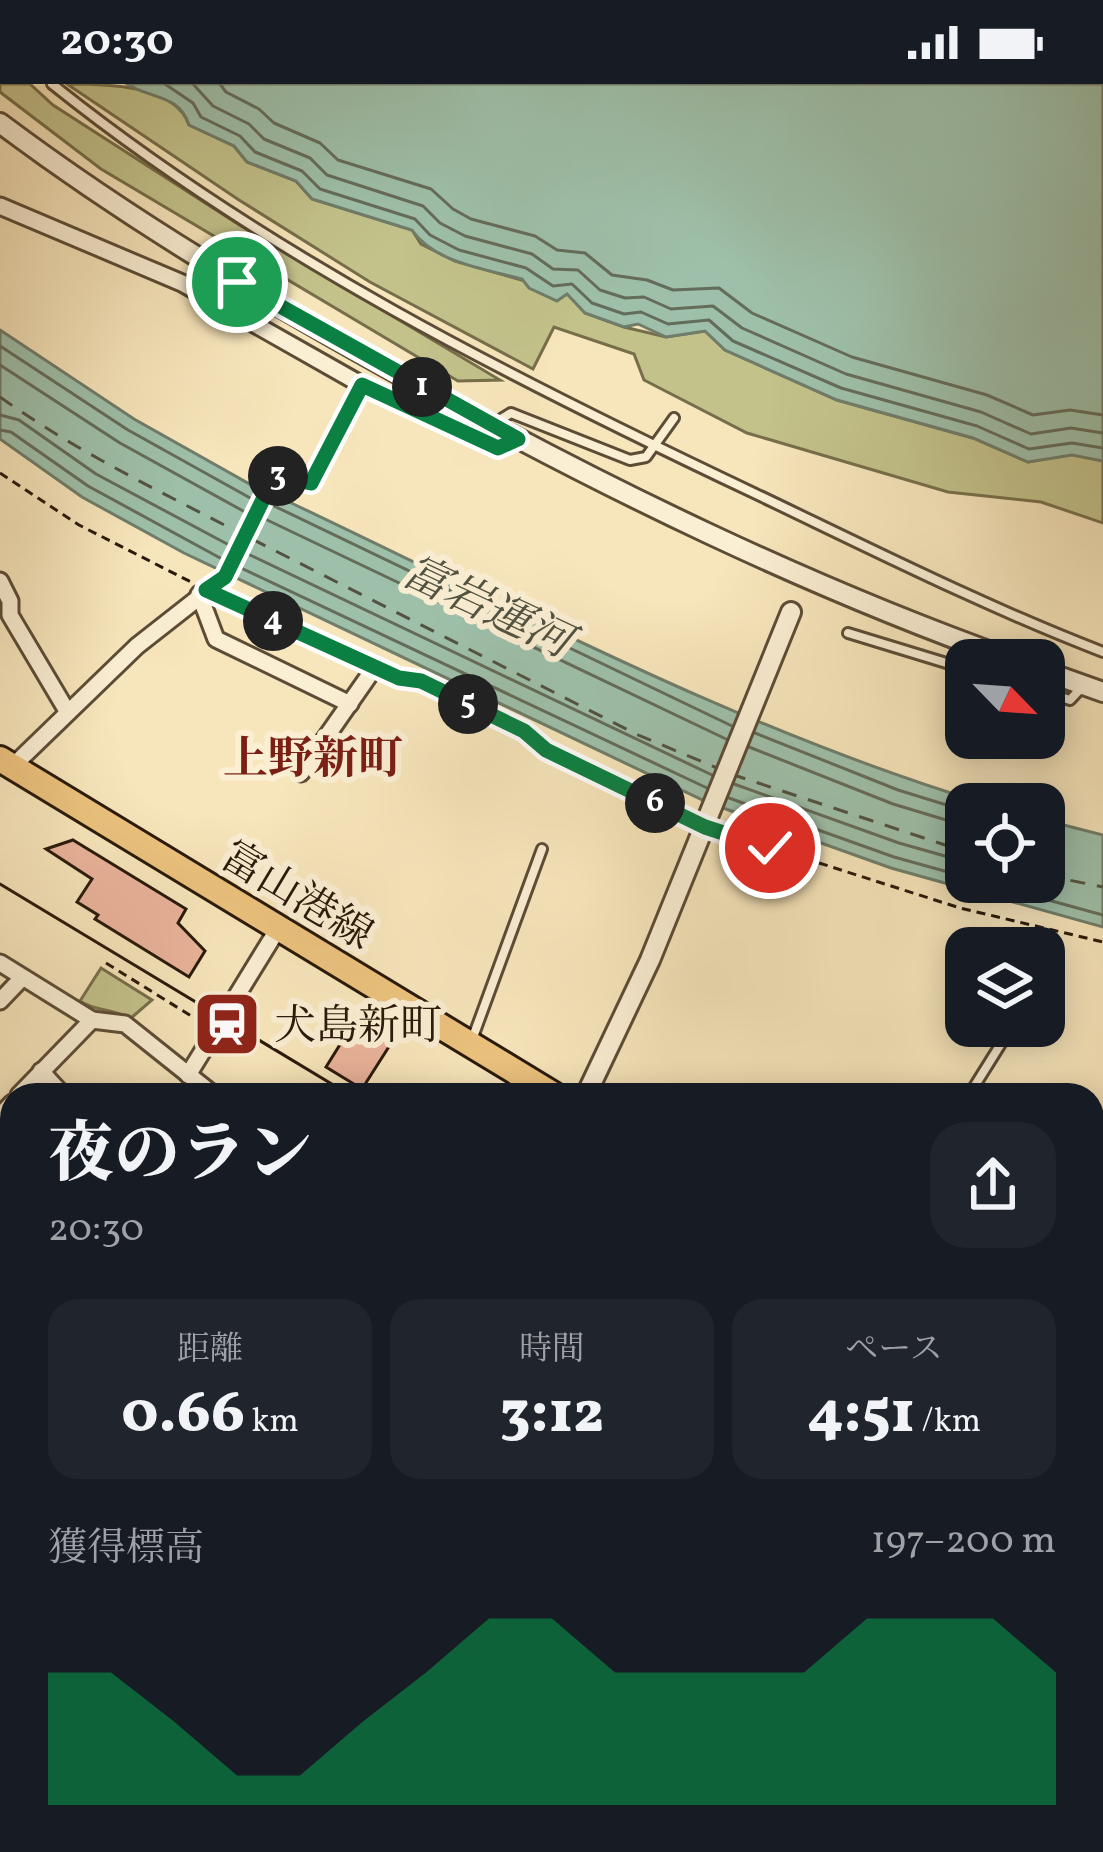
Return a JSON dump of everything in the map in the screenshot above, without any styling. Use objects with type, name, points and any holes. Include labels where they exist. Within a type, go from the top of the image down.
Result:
[{"type":"main road","name":"富山港線","points":[[6,763],[534,1083]]},
{"type":"street","points":[[0,123],[85,187],[237,282],[491,425],[741,550],[961,639]]},
{"type":"street","points":[[0,206],[182,283],[362,385],[498,448],[518,439]]},
{"type":"street","points":[[6,763],[225,577],[269,482],[275,475],[311,483],[362,385]]},
{"type":"street","points":[[0,581],[29,653],[68,711]]},
{"type":"street","points":[[203,592],[216,639],[350,704]]},
{"type":"street","points":[[592,1083],[635,995],[791,612]]},
{"type":"street","points":[[301,773],[368,677]]},
{"type":"street","points":[[1065,678],[1094,688]]},
{"type":"street","points":[[188,1075],[279,927]]},
{"type":"street","points":[[0,963],[92,1019],[124,1024],[198,1083]]},
{"type":"street","points":[[0,1001],[22,978]]},
{"type":"street","points":[[30,1083],[92,1019]]},
{"type":"street","points":[[41,1071],[52,1083]]},
{"type":"lane","points":[[52,84],[165,169],[317,266],[655,446],[1022,620],[1103,652]]},
{"type":"lane","points":[[491,425],[511,413],[630,460],[646,457],[674,418]]},
{"type":"lane","points":[[848,633],[945,663]]},
{"type":"lane","points":[[1065,698],[1094,688]]},
{"type":"lane","points":[[470,1044],[542,849]]},
{"type":"lane","points":[[976,1083],[999,1047]]},
{"type":"path","points":[[0,473],[79,525],[203,592],[399,678],[421,681],[524,731],[546,750],[705,827],[960,908],[1103,942]]},
{"type":"path","points":[[106,963],[195,1015],[215,1032]]},
{"type":"shaded area","points":[[0,84],[30,84],[53,105],[241,226],[500,380],[458,381],[101,169],[0,92]]},
{"type":"shaded area","points":[[67,84],[118,86],[154,94],[181,111],[189,125],[234,146],[247,162],[296,181],[312,199],[412,230],[421,244],[455,261],[567,293],[585,313],[666,337],[705,331],[725,350],[837,400],[973,438],[1028,462],[1072,454],[1103,461],[1103,523],[1041,502],[948,492],[747,433],[644,380],[634,354],[554,327],[533,369],[370,282]]},
{"type":"shaded area","points":[[101,968],[152,1000],[130,1019],[80,1001]]},
{"type":"water","points":[[127,84],[1103,84],[1103,461],[1072,455],[1028,462],[973,438],[837,400],[725,350],[705,331],[666,337],[638,324],[624,327],[585,313],[567,294],[557,301],[529,288],[522,279],[447,257],[412,230],[312,199],[296,181],[247,162],[234,146],[189,125],[171,102]]},
{"type":"water","name":"富岩運河","points":[[0,330],[134,419],[255,487],[264,484],[285,500],[717,704],[945,790],[945,883],[709,803],[184,553],[82,497],[0,439]]},
{"type":"water","name":"富岩運河","points":[[1065,825],[1103,835],[1103,927],[1017,903],[1065,903]]},
{"type":"building","points":[[73,840],[186,909],[178,923],[205,951],[189,977],[95,919],[98,915],[77,902],[92,879],[46,849]]},
{"type":"building","points":[[361,1011],[397,1034],[366,1083],[352,1083],[326,1067]]},
{"type":"ferry route","points":[[0,397],[86,452],[238,532]]},
{"type":"ferry route","points":[[252,539],[636,734],[717,768]]},
{"type":"ferry route","points":[[731,774],[945,845]]},
{"type":"ferry route","points":[[1065,879],[1103,887]]},
{"type":"tram line","points":[[0,884],[330,1083]]},
{"type":"place","name":"犬島新町","points":[[227,1024]]},
{"type":"district","name":"上野新町","points":[[313,757]]},
{"type":"route","points":[[237,282],[518,439],[498,448],[362,385],[311,483],[275,475],[225,577],[206,590],[399,678],[421,681],[524,731],[546,750],[705,827],[770,848]]}]
